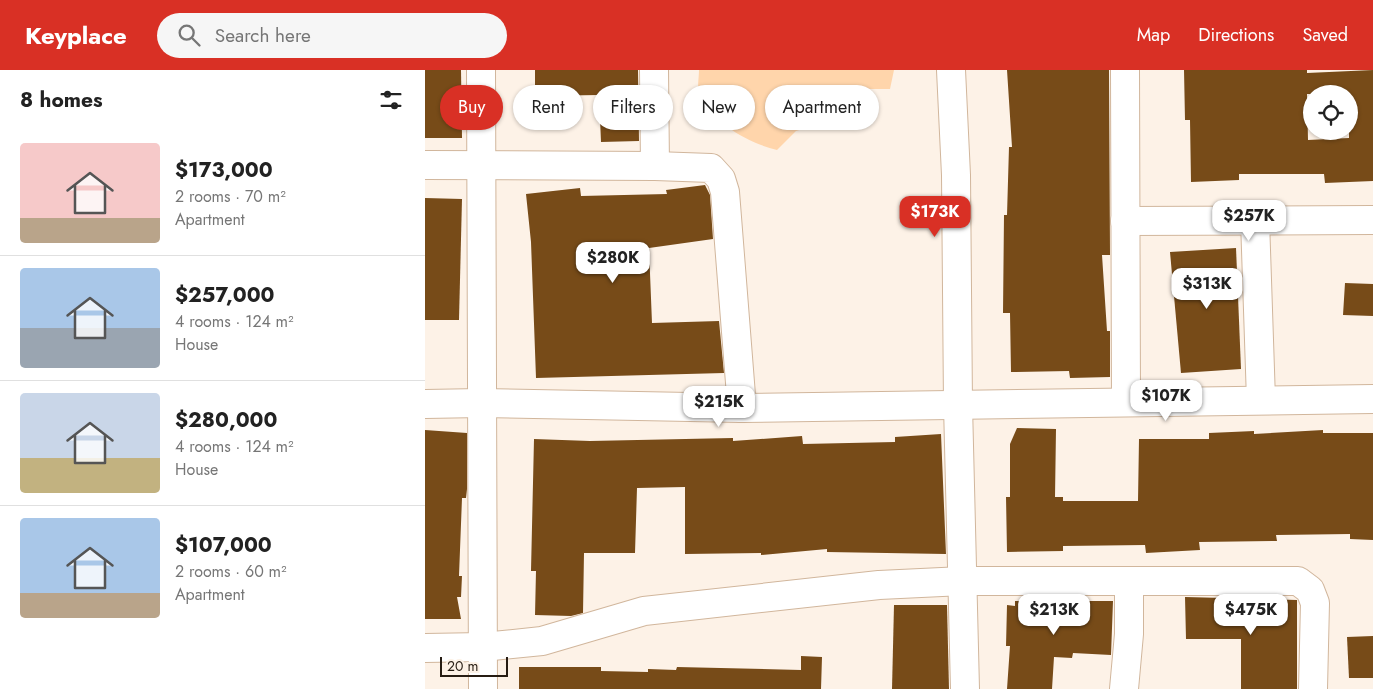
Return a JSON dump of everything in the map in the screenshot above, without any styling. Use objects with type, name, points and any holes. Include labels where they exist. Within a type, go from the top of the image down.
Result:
[{"type":"street","points":[[481,70],[483,689]]},
{"type":"street","points":[[654,70],[655,166]]},
{"type":"street","points":[[951,70],[956,175],[958,405],[965,689]]},
{"type":"street","points":[[1125,70],[1126,401]]},
{"type":"street","points":[[425,164],[711,168],[721,179],[726,201],[742,408]]},
{"type":"street","points":[[1255,220],[1261,400]]},
{"type":"street","points":[[1125,221],[1373,220]]},
{"type":"street","points":[[425,404],[481,403],[742,408],[1126,401],[1373,399]]},
{"type":"street","points":[[425,648],[483,647],[542,641],[644,611],[879,585],[963,581],[1298,581],[1310,590],[1315,603],[1313,689]]},
{"type":"street","points":[[1124,689],[1129,634],[1129,582]]},
{"type":"shaded area","points":[[699,70],[894,70],[890,89],[879,89],[879,85],[765,85],[765,130],[799,130],[777,150],[743,137],[732,130],[755,130],[755,85],[698,85]]},
{"type":"building","points":[[425,70],[461,70],[461,85],[440,85],[440,130],[462,130],[462,138],[425,138]]},
{"type":"building","points":[[535,70],[638,70],[638,85],[593,85],[593,95],[583,95],[583,85],[535,85]]},
{"type":"building","points":[[1007,70],[1109,70],[1110,255],[1102,255],[1107,331],[1110,331],[1110,377],[1070,378],[1069,371],[1011,372],[1010,313],[1003,313],[1004,215],[1007,215],[1009,147],[1012,147]]},
{"type":"building","points":[[1184,70],[1307,70],[1307,73],[1373,70],[1373,181],[1325,183],[1324,174],[1239,174],[1239,180],[1191,182],[1190,120],[1185,120]]},
{"type":"building","points":[[600,130],[639,130],[639,141],[601,142]]},
{"type":"building","points":[[705,185],[710,195],[713,239],[649,248],[652,323],[719,321],[724,373],[536,378],[531,242],[526,194],[580,188],[581,196],[667,194],[666,190]]},
{"type":"building","points":[[425,198],[462,199],[459,320],[425,320]]},
{"type":"building","points":[[1236,248],[1241,369],[1181,373],[1170,252]]},
{"type":"building","points":[[1345,283],[1373,284],[1373,316],[1343,315]]},
{"type":"building","points":[[1017,428],[1056,429],[1055,497],[1063,497],[1063,501],[1138,501],[1139,439],[1209,439],[1209,433],[1254,431],[1254,434],[1323,430],[1323,433],[1373,433],[1373,540],[1350,539],[1350,534],[1276,535],[1277,541],[1199,542],[1200,550],[1146,553],[1145,545],[1063,546],[1063,551],[1007,552],[1006,497],[1010,497],[1010,444]]},
{"type":"building","points":[[425,430],[467,433],[467,489],[466,498],[462,498],[459,576],[462,576],[461,597],[457,597],[461,619],[425,619]]},
{"type":"building","points":[[941,434],[946,554],[827,552],[827,549],[761,555],[761,553],[685,554],[685,487],[637,488],[635,553],[584,553],[583,613],[571,616],[535,615],[536,571],[531,571],[534,439],[590,441],[733,438],[733,441],[802,436],[803,444],[895,442],[895,437]]},
{"type":"building","points":[[1029,597],[1081,597],[1081,601],[1113,601],[1111,655],[1073,653],[1072,658],[1054,657],[1052,689],[1007,689],[1010,646],[1006,646],[1007,605],[1015,606],[1015,601],[1029,601]]},
{"type":"building","points":[[1185,597],[1297,600],[1297,689],[1241,689],[1241,639],[1186,639]]},
{"type":"building","points":[[894,605],[947,605],[949,689],[892,689]]},
{"type":"building","points":[[1373,636],[1373,678],[1349,678],[1347,637]]},
{"type":"building","points":[[801,656],[822,657],[821,689],[519,689],[519,667],[601,667],[601,671],[648,672],[648,669],[676,670],[677,667],[801,670]]}]
